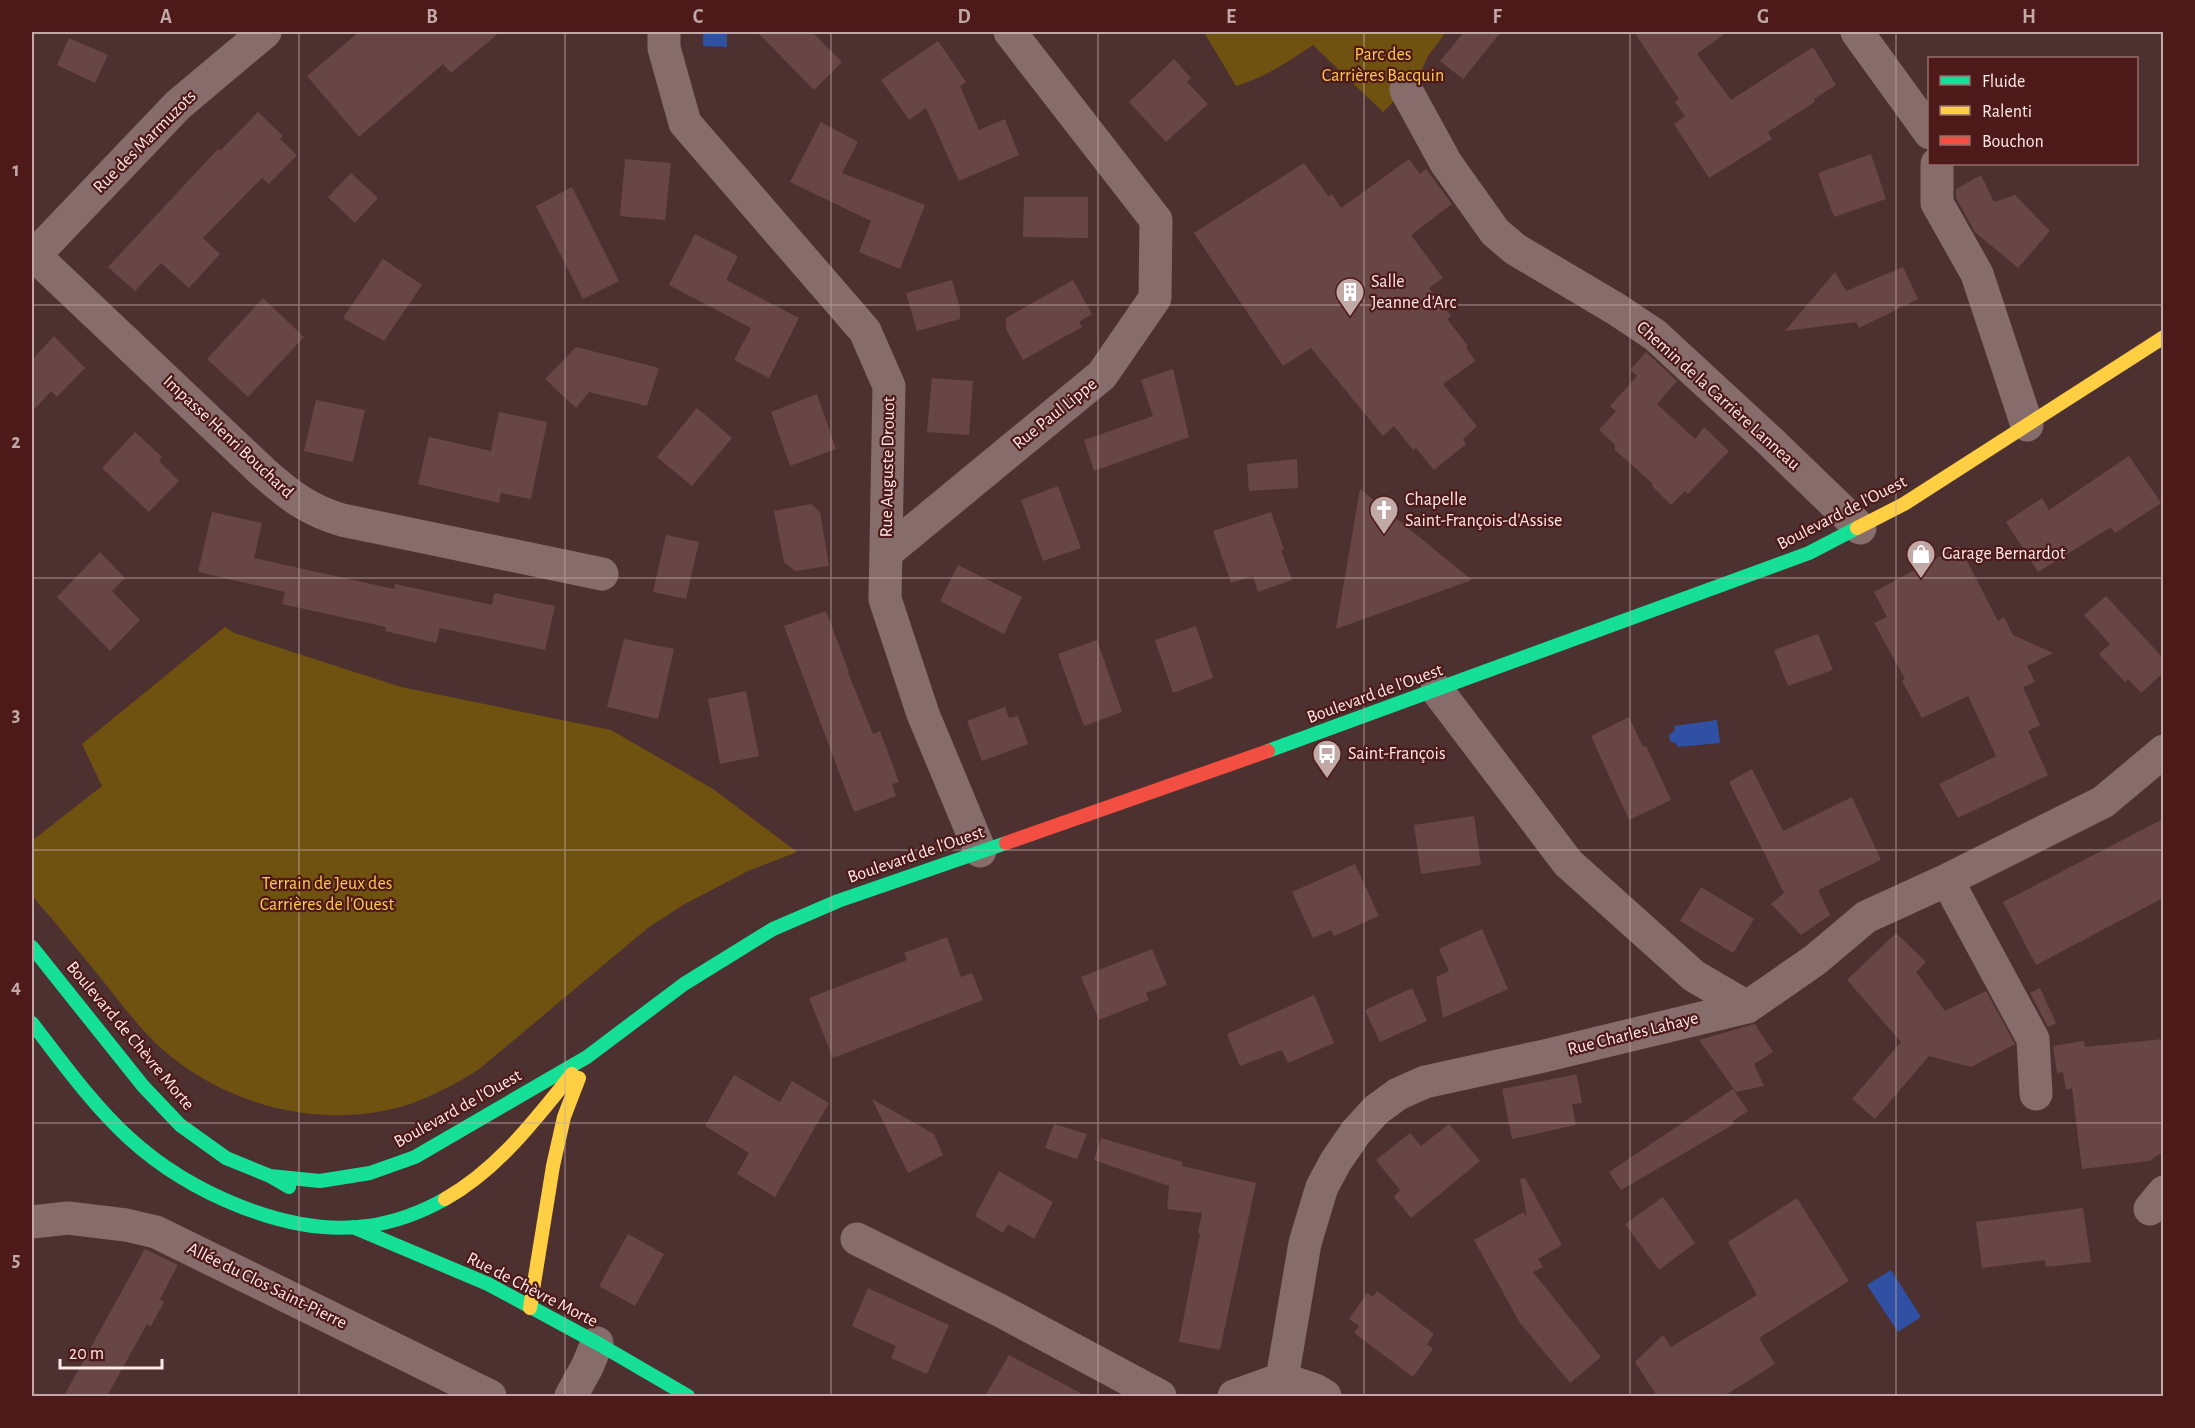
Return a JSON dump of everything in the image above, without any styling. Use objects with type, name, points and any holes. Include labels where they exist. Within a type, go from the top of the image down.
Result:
[{"type":"main road","name":"Boulevard de l'Ouest","points":[[270,1176],[320,1180],[370,1173],[415,1157],[587,1057],[684,984],[773,929],[838,902],[1228,766],[1809,554],[1904,504],[2163,337]]},
{"type":"main road","name":"Boulevard de Chèvre Morte","points":[[32,947],[142,1086],[180,1125],[226,1158],[270,1176]]},
{"type":"main road","points":[[32,1023],[106,1116],[151,1156],[195,1186],[227,1201],[296,1223],[353,1227]]},
{"type":"main road","name":"Boulevard de l'Ouest","points":[[353,1227],[390,1221],[425,1209],[467,1186],[510,1149],[587,1057]]},
{"type":"main road","points":[[530,1308],[553,1166],[564,1117],[587,1057]]},
{"type":"main road","points":[[270,1176],[298,1193]]},
{"type":"main road","points":[[335,1215],[353,1227]]},
{"type":"main road","name":"Rue de Chèvre Morte","points":[[353,1227],[488,1284],[688,1396]]},
{"type":"street","name":"Rue des Marmuzots","points":[[33,257],[178,105],[265,32]]},
{"type":"street","name":"Rue Auguste Drouot","points":[[664,32],[664,48],[685,123],[864,331],[890,386],[885,599],[924,714],[980,851]]},
{"type":"street","name":"Rue Paul Lippe","points":[[886,553],[1102,375],[1155,298],[1156,220],[1010,32]]},
{"type":"street","points":[[1857,32],[1928,132]]},
{"type":"street","name":"Chemin de la Carrière Lanneau","points":[[1406,90],[1446,163],[1495,232],[1515,249],[1655,335],[1860,528]]},
{"type":"street","points":[[1937,165],[1937,203],[1977,274],[2027,425]]},
{"type":"street","name":"Impasse Henri Bouchard","points":[[33,257],[263,472],[305,506],[320,514],[342,520],[602,574]]},
{"type":"street","points":[[1437,690],[1568,863],[1694,976],[1747,1007]]},
{"type":"street","name":"Rue Charles Lahaye","points":[[1282,1379],[1305,1243],[1322,1187],[1356,1132],[1376,1110],[1398,1094],[1425,1082],[1747,1007],[1815,960],[1866,917],[1947,880],[2103,802],[2163,750]]},
{"type":"street","points":[[1947,880],[2033,1039],[2036,1094]]},
{"type":"street","name":"Allée du Clos Saint-Pierre","points":[[32,1222],[68,1218],[126,1225],[156,1232],[490,1396]]},
{"type":"street","points":[[857,1239],[999,1310],[1160,1396]]},
{"type":"street","points":[[571,1396],[597,1343]]},
{"type":"street","points":[[1234,1396],[1282,1379],[1315,1390],[1325,1396]]},
{"type":"green space","name":"Parc des Carrières Bacquin","points":[[1204,32],[1446,32],[1428,56],[1418,78],[1383,112],[1313,45],[1267,74],[1236,86]]},
{"type":"green space","name":"Terrain de Jeux des Carrières de l'Ouest","points":[[225,627],[234,633],[401,687],[611,730],[713,789],[797,852],[750,870],[683,905],[649,927],[478,1070],[430,1096],[382,1111],[350,1115],[317,1114],[285,1110],[223,1089],[195,1074],[169,1055],[132,1017],[37,902],[31,885],[31,869],[32,841],[102,786],[82,744]]},
{"type":"water","points":[[703,32],[727,32],[727,47],[703,46]]},
{"type":"water","points":[[1717,720],[1720,743],[1677,747],[1677,744],[1670,741],[1669,735],[1675,730],[1674,726]]},
{"type":"water","points":[[1891,1270],[1921,1317],[1898,1332],[1867,1285]]},
{"type":"building","points":[[359,32],[500,32],[451,73],[443,64],[359,137],[307,76]]},
{"type":"building","points":[[757,32],[812,32],[842,62],[814,90]]},
{"type":"building","points":[[1464,32],[1501,32],[1463,79],[1440,61]]},
{"type":"building","points":[[1634,32],[1727,32],[1697,54],[1731,100],[1813,47],[1836,85],[1814,99],[1815,102],[1768,132],[1772,139],[1709,178],[1674,124],[1685,116],[1675,102],[1679,99]]},
{"type":"building","points":[[69,38],[108,55],[95,83],[57,65]]},
{"type":"building","points":[[938,41],[966,82],[960,86],[979,130],[1005,119],[1019,155],[959,181],[926,108],[909,120],[881,80]]},
{"type":"building","points":[[1174,59],[1191,78],[1187,82],[1208,104],[1166,142],[1129,102]]},
{"type":"building","points":[[258,112],[283,136],[280,139],[297,155],[269,184],[262,178],[203,238],[220,254],[189,288],[161,263],[135,291],[108,267],[218,149],[220,151]]},
{"type":"building","points":[[821,122],[858,142],[842,173],[925,205],[900,269],[859,252],[871,221],[790,182]]},
{"type":"building","points":[[1871,154],[1886,199],[1834,217],[1818,173]]},
{"type":"building","points":[[625,159],[671,163],[665,220],[620,216]]},
{"type":"building","name":"Salle Jeanne d'Arc","points":[[1409,159],[1420,174],[1426,169],[1452,204],[1411,235],[1443,278],[1429,288],[1451,316],[1447,319],[1468,346],[1466,347],[1475,361],[1443,384],[1477,426],[1463,439],[1466,444],[1434,470],[1416,448],[1413,450],[1394,426],[1383,436],[1311,348],[1283,366],[1194,233],[1304,163],[1329,197],[1332,194],[1341,208]]},
{"type":"building","points":[[351,173],[378,198],[355,223],[328,197]]},
{"type":"building","points":[[1981,175],[1994,202],[2015,195],[2050,231],[2018,268],[1975,232],[1956,198],[1956,189]]},
{"type":"building","points":[[572,187],[619,281],[583,299],[536,206]]},
{"type":"building","points":[[1024,197],[1088,197],[1088,238],[1023,237]]},
{"type":"building","points":[[695,234],[738,256],[726,280],[799,318],[769,378],[734,360],[751,328],[669,285]]},
{"type":"building","points":[[383,259],[422,285],[384,341],[343,318]]},
{"type":"building","points":[[1903,267],[1918,299],[1859,328],[1856,322],[1785,331],[1835,272],[1846,291]]},
{"type":"building","points":[[952,280],[960,308],[960,319],[917,331],[906,293]]},
{"type":"building","points":[[1073,280],[1092,314],[1079,322],[1082,327],[1023,360],[1006,329],[1006,318]]},
{"type":"building","points":[[263,298],[304,337],[248,397],[207,359]]},
{"type":"building","points":[[54,336],[85,368],[57,397],[51,391],[32,412],[32,360]]},
{"type":"building","points":[[576,347],[659,368],[647,406],[589,392],[576,408],[545,379]]},
{"type":"building","points":[[1646,352],[1677,381],[1657,404],[1695,439],[1704,427],[1729,451],[1688,494],[1685,491],[1671,505],[1652,486],[1653,484],[1615,450],[1615,445],[1599,430],[1616,411],[1610,406],[1637,376],[1630,370]]},
{"type":"building","points":[[1173,369],[1189,437],[1094,471],[1084,440],[1153,416],[1141,380]]},
{"type":"building","points":[[932,378],[973,381],[969,435],[927,432]]},
{"type":"building","points":[[817,394],[836,449],[790,466],[771,412]]},
{"type":"building","points":[[316,400],[365,410],[353,462],[304,451]]},
{"type":"building","points":[[697,408],[732,438],[692,486],[657,457]]},
{"type":"building","points":[[499,412],[547,422],[531,499],[501,493],[499,503],[418,484],[429,437],[491,451]]},
{"type":"building","points":[[135,432],[162,457],[159,461],[179,481],[149,512],[102,468]]},
{"type":"building","points":[[2129,456],[2161,503],[2115,533],[2111,527],[2038,572],[2006,522],[2042,498],[2049,510]]},
{"type":"building","points":[[1297,459],[1298,488],[1249,491],[1247,464]]},
{"type":"building","points":[[1058,486],[1081,548],[1043,561],[1021,500]]},
{"type":"building","name":"Chapelle Saint-François-d'Assise","points":[[1360,489],[1472,580],[1336,629]]},
{"type":"building","points":[[811,504],[820,512],[829,566],[795,571],[784,562],[774,511]]},
{"type":"building","points":[[212,512],[262,523],[254,558],[394,589],[395,584],[492,605],[494,593],[555,606],[545,650],[440,628],[436,643],[385,631],[386,627],[282,604],[285,592],[198,572]]},
{"type":"building","points":[[1271,512],[1292,580],[1258,592],[1253,576],[1231,583],[1213,531]]},
{"type":"building","points":[[666,535],[699,542],[686,599],[653,592]]},
{"type":"building","points":[[1959,546],[1998,621],[2004,617],[2013,635],[2053,653],[2027,666],[2035,682],[2023,687],[2040,725],[2028,731],[2048,775],[1958,818],[1939,784],[1996,756],[1968,696],[1922,718],[1902,681],[1905,679],[1874,623],[1887,617],[1874,592]]},
{"type":"building","points":[[100,552],[125,578],[112,591],[140,620],[110,651],[57,597]]},
{"type":"building","points":[[958,565],[1022,597],[1004,634],[940,601]]},
{"type":"building","points":[[2106,596],[2163,658],[2163,673],[2141,693],[2128,679],[2125,682],[2099,654],[2110,644],[2084,615]]},
{"type":"building","points":[[826,611],[873,734],[880,731],[899,782],[892,784],[896,796],[854,812],[784,626]]},
{"type":"building","points":[[1196,626],[1213,678],[1173,693],[1155,640]]},
{"type":"building","points":[[1818,634],[1833,670],[1788,686],[1774,650]]},
{"type":"building","points":[[624,639],[674,649],[658,719],[607,707]]},
{"type":"building","points":[[1097,640],[1122,712],[1084,726],[1058,654]]},
{"type":"building","points":[[746,691],[759,756],[720,764],[708,699]]},
{"type":"building","points":[[1005,707],[1009,718],[1018,716],[1028,744],[982,761],[967,721]]},
{"type":"building","points":[[1629,717],[1643,747],[1646,746],[1671,800],[1629,820],[1591,736]]},
{"type":"building","points":[[1752,769],[1783,831],[1852,797],[1881,860],[1818,890],[1830,915],[1801,935],[1771,904],[1784,893],[1729,782]]},
{"type":"building","points":[[1474,816],[1481,865],[1421,874],[1414,825]]},
{"type":"building","points":[[2163,819],[2163,898],[2036,965],[2003,902]]},
{"type":"building","points":[[1355,864],[1379,916],[1334,936],[1331,930],[1313,938],[1292,892]]},
{"type":"building","points":[[1701,887],[1754,919],[1733,953],[1680,921]]},
{"type":"building","points":[[1482,929],[1508,989],[1443,1018],[1436,977],[1449,971],[1439,949]]},
{"type":"building","points":[[1896,933],[1926,962],[1916,972],[1945,1011],[1986,991],[2015,1044],[1971,1067],[1929,1056],[1875,1119],[1852,1099],[1901,1042],[1847,980]]},
{"type":"building","points":[[947,937],[961,977],[972,973],[983,1000],[833,1058],[809,998],[907,960],[904,953]]},
{"type":"building","points":[[1152,949],[1167,985],[1146,993],[1149,1000],[1099,1020],[1081,977]]},
{"type":"building","points":[[1412,988],[1427,1021],[1380,1042],[1365,1010]]},
{"type":"building","points":[[2040,988],[2056,1023],[2048,1027],[2030,993]]},
{"type":"building","points":[[1314,995],[1334,1043],[1288,1063],[1282,1050],[1240,1066],[1227,1034]]},
{"type":"building","points":[[1755,1024],[1773,1052],[1754,1064],[1764,1086],[1736,1092],[1699,1040]]},
{"type":"building","points":[[2163,1039],[2163,1152],[2149,1161],[2082,1169],[2072,1088],[2066,1090],[2063,1072],[2057,1073],[2053,1046],[2084,1041],[2085,1047]]},
{"type":"building","points":[[1578,1074],[1575,1076],[1577,1076],[1582,1103],[1572,1104],[1576,1125],[1512,1139],[1502,1089]]},
{"type":"building","points":[[734,1075],[780,1102],[792,1081],[829,1103],[775,1197],[737,1174],[749,1153],[705,1126]]},
{"type":"building","points":[[1733,1089],[1748,1111],[1733,1121],[1734,1124],[1621,1190],[1609,1172]]},
{"type":"building","points":[[872,1099],[934,1134],[943,1155],[908,1173]]},
{"type":"building","points":[[1054,1124],[1087,1134],[1077,1159],[1045,1148]]},
{"type":"building","points":[[1449,1124],[1480,1161],[1411,1218],[1394,1197],[1400,1190],[1376,1160],[1410,1133],[1421,1146]]},
{"type":"building","points":[[1101,1138],[1182,1162],[1182,1166],[1256,1183],[1220,1350],[1179,1342],[1202,1213],[1167,1209],[1169,1186],[1094,1160]]},
{"type":"building","points":[[999,1171],[1053,1202],[1034,1239],[1008,1224],[1003,1233],[975,1216]]},
{"type":"building","points":[[1525,1178],[1562,1245],[1538,1259],[1543,1267],[1533,1272],[1601,1357],[1570,1383],[1520,1323],[1474,1240],[1523,1212],[1527,1217],[1520,1179]]},
{"type":"building","points":[[1663,1197],[1695,1243],[1659,1270],[1625,1224]]},
{"type":"building","points":[[1797,1198],[1849,1281],[1759,1338],[1775,1364],[1724,1396],[1657,1396],[1635,1362],[1663,1335],[1671,1347],[1757,1295],[1728,1242]]},
{"type":"building","points":[[2083,1208],[2091,1262],[2046,1267],[2045,1260],[1982,1268],[1976,1222]]},
{"type":"building","points":[[628,1234],[664,1254],[635,1306],[599,1286]]},
{"type":"building","points":[[145,1249],[178,1265],[160,1299],[164,1302],[151,1326],[147,1324],[107,1396],[64,1396]]},
{"type":"building","points":[[868,1288],[949,1325],[927,1374],[891,1358],[896,1346],[852,1326]]},
{"type":"building","points":[[1377,1291],[1434,1334],[1427,1344],[1433,1349],[1413,1377],[1354,1333],[1359,1326],[1349,1319],[1367,1293],[1373,1297]]},
{"type":"building","points":[[1009,1355],[1086,1396],[985,1396]]},
{"type":"traffic: fast","points":[[1268,751],[1809,553],[1857,528]]},
{"type":"traffic: fast","points":[[270,1176],[320,1181],[370,1173],[415,1157],[587,1057],[684,984],[773,929],[838,901],[1006,843]]},
{"type":"traffic: fast","points":[[32,947],[143,1086],[180,1125],[226,1158],[270,1176],[289,1187]]},
{"type":"traffic: fast","points":[[32,1023],[90,1097],[129,1138],[180,1176],[240,1206],[272,1217],[337,1228],[388,1222],[418,1212],[445,1199]]},
{"type":"traffic: fast","points":[[353,1227],[488,1284],[688,1396]]},
{"type":"traffic: slow","points":[[1857,528],[1904,504],[2164,337]]},
{"type":"traffic: slow","points":[[445,1199],[464,1187],[498,1159],[572,1074]]},
{"type":"traffic: slow","points":[[530,1308],[553,1166],[564,1117],[579,1078]]},
{"type":"traffic: jam","points":[[1006,843],[1268,751]]},
{"type":"place","name":"Salle Jeanne d'Arc","points":[[1350,318]]},
{"type":"place","name":"Chapelle Saint-François-d'Assise","points":[[1384,536]]},
{"type":"place","name":"Garage Bernardot","points":[[1921,580]]},
{"type":"place","name":"Saint-François","points":[[1327,780]]}]
